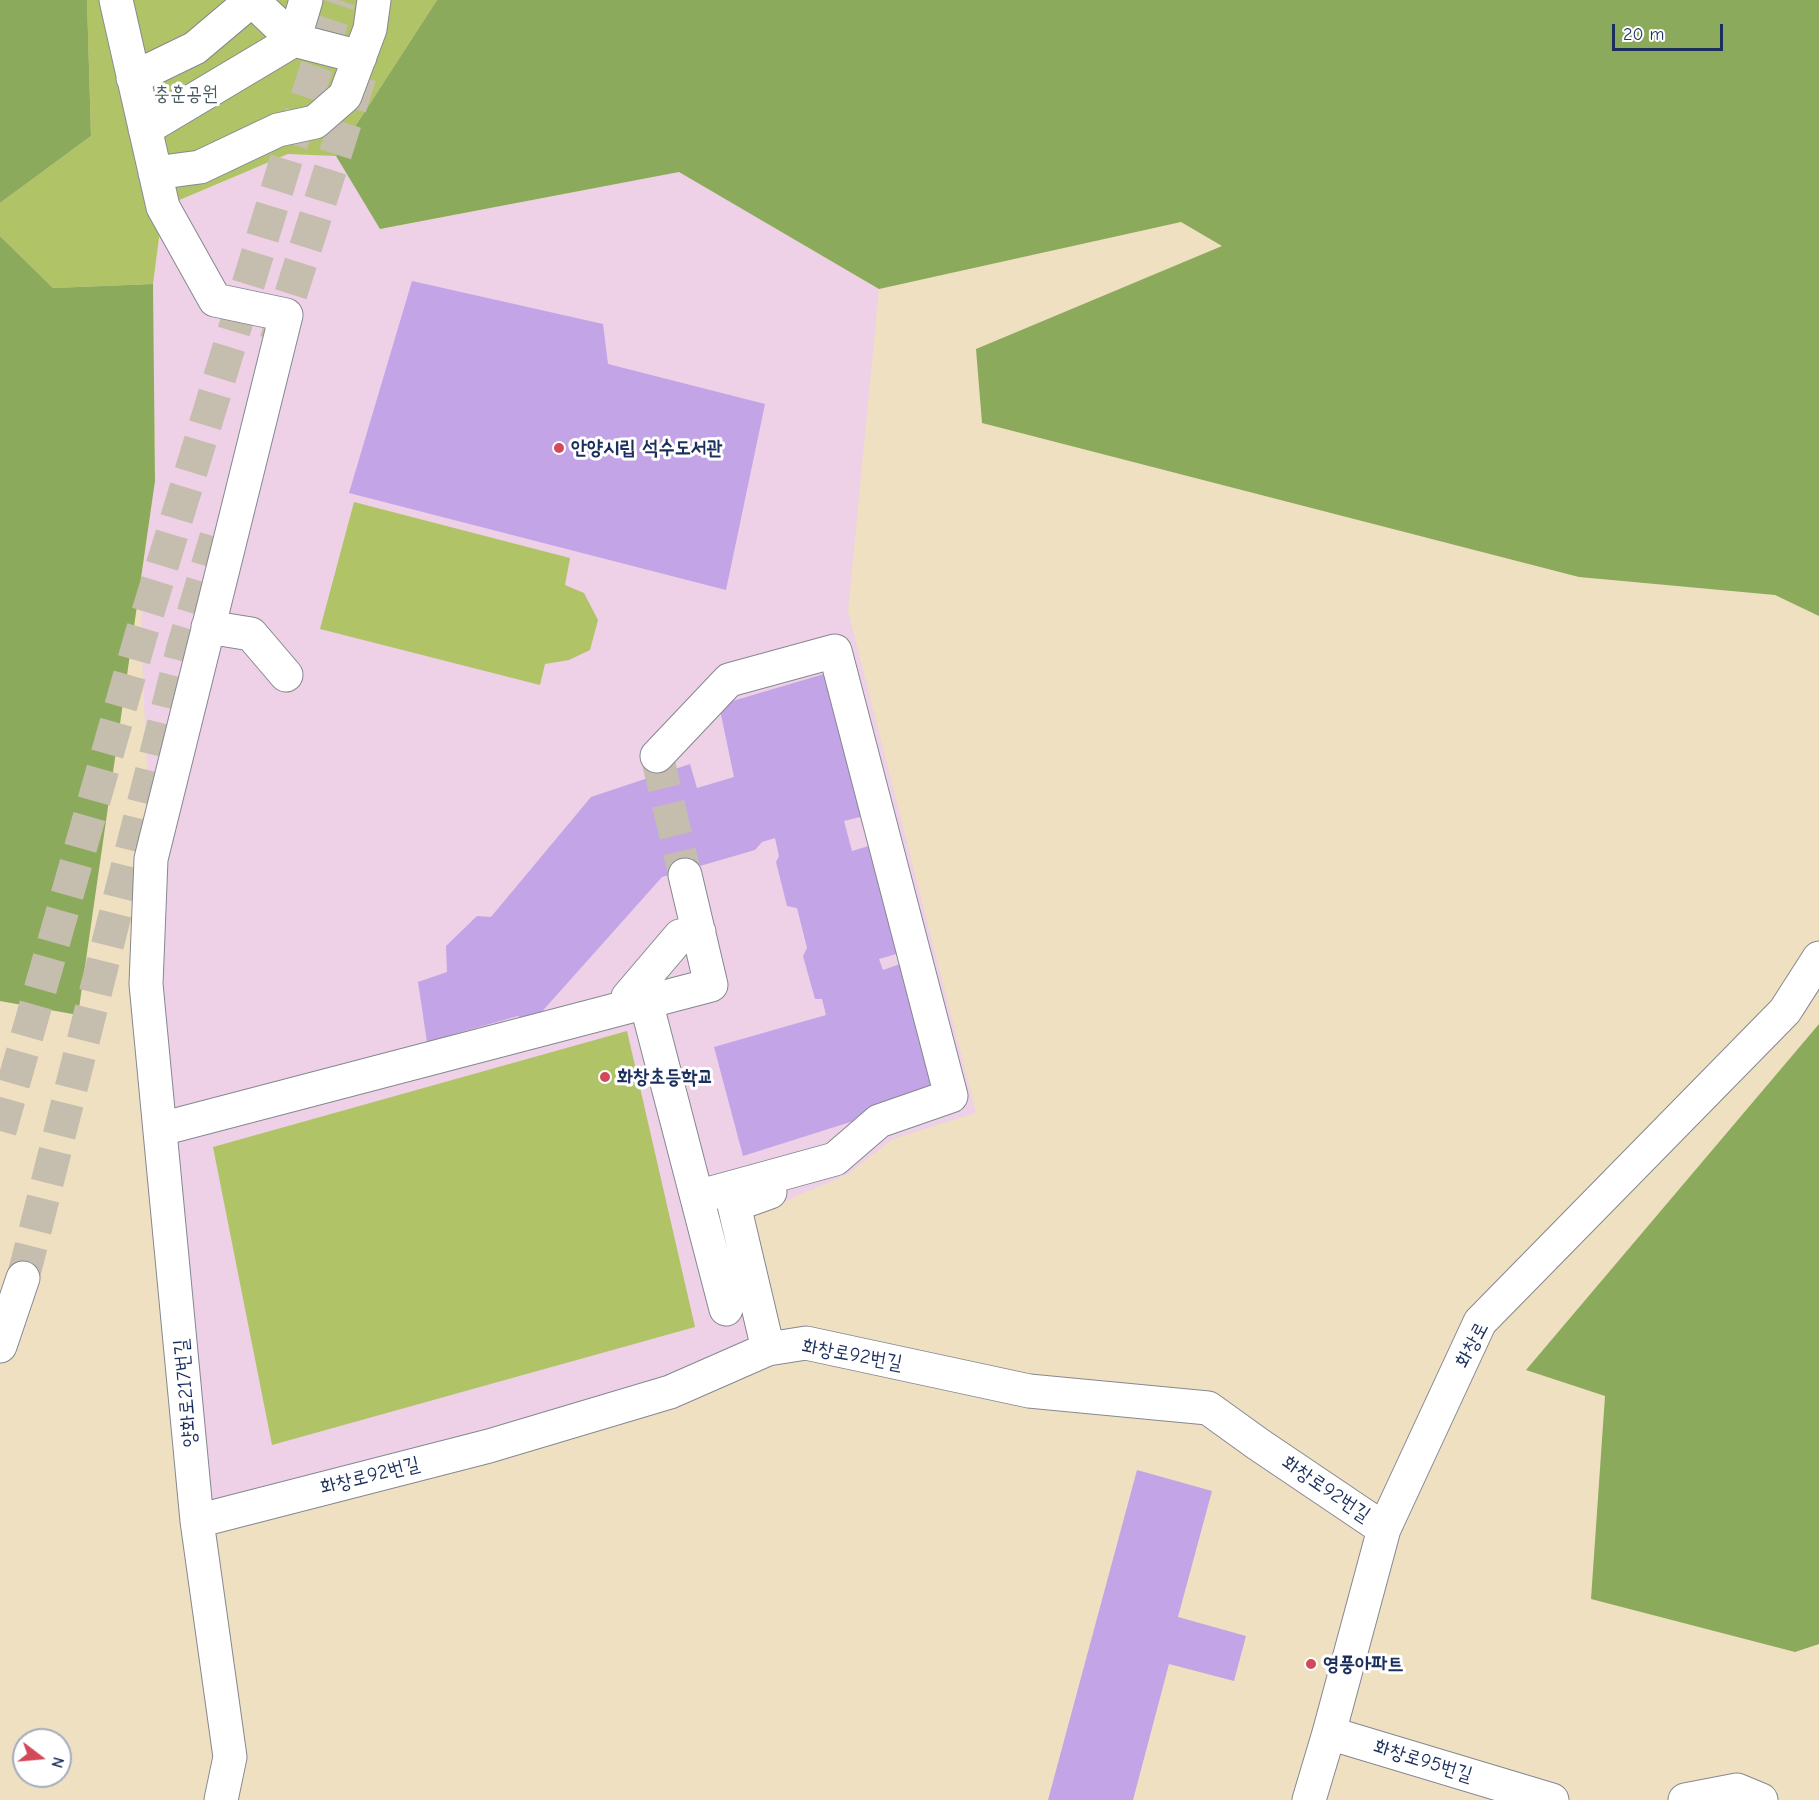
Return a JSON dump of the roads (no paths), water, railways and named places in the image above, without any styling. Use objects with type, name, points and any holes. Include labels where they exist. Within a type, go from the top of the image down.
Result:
[{"type":"street","points":[[116,0],[155,173],[200,167],[278,130],[315,122],[345,96],[370,29],[374,0]]},
{"type":"street","points":[[133,78],[195,48],[252,0],[294,40],[360,57]]},
{"type":"street","points":[[145,129],[294,40],[306,0]]},
{"type":"street","name":"양화로217번길","points":[[155,173],[163,207],[215,300],[286,315],[151,859],[146,984],[197,1521],[230,1757],[221,1800]]},
{"type":"street","points":[[208,627],[251,634],[286,675]]},
{"type":"street","points":[[657,756],[729,680],[835,651],[951,1096],[879,1121],[836,1159],[806,1179],[734,1205],[768,1349]]},
{"type":"street","points":[[161,1129],[711,985],[685,875]]},
{"type":"street","points":[[699,932],[680,936],[628,997],[638,1004],[697,1197],[726,1309]]},
{"type":"street","name":"화창로","points":[[1309,1800],[1384,1529],[1480,1322],[1785,1011],[1819,958]]},
{"type":"street","points":[[697,1197],[836,1159]]},
{"type":"street","points":[[0,1346],[23,1278]]},
{"type":"street","name":"화창로92번길","points":[[197,1521],[489,1446],[658,1396],[768,1349],[806,1343],[1029,1390],[1208,1408],[1384,1529]]},
{"type":"street","name":"화창로95번길","points":[[1329,1733],[1551,1800]]},
{"type":"street","points":[[1684,1800],[1737,1790],[1761,1800]]},
{"type":"tunnel","points":[[0,1131],[141,635],[288,154],[339,0]]},
{"type":"tunnel","points":[[276,341],[360,76]]},
{"type":"tunnel","points":[[23,1278],[183,647],[216,537]]},
{"type":"tunnel","points":[[657,756],[685,875]]},
{"type":"place","name":"안양시립 석수도서관","points":[[559,448]]},
{"type":"place","name":"화창초등학교","points":[[605,1077]]},
{"type":"place","name":"영풍아파트","points":[[1311,1664]]},
{"type":"park label","name":"충훈공원","points":[[186,94]]}]
